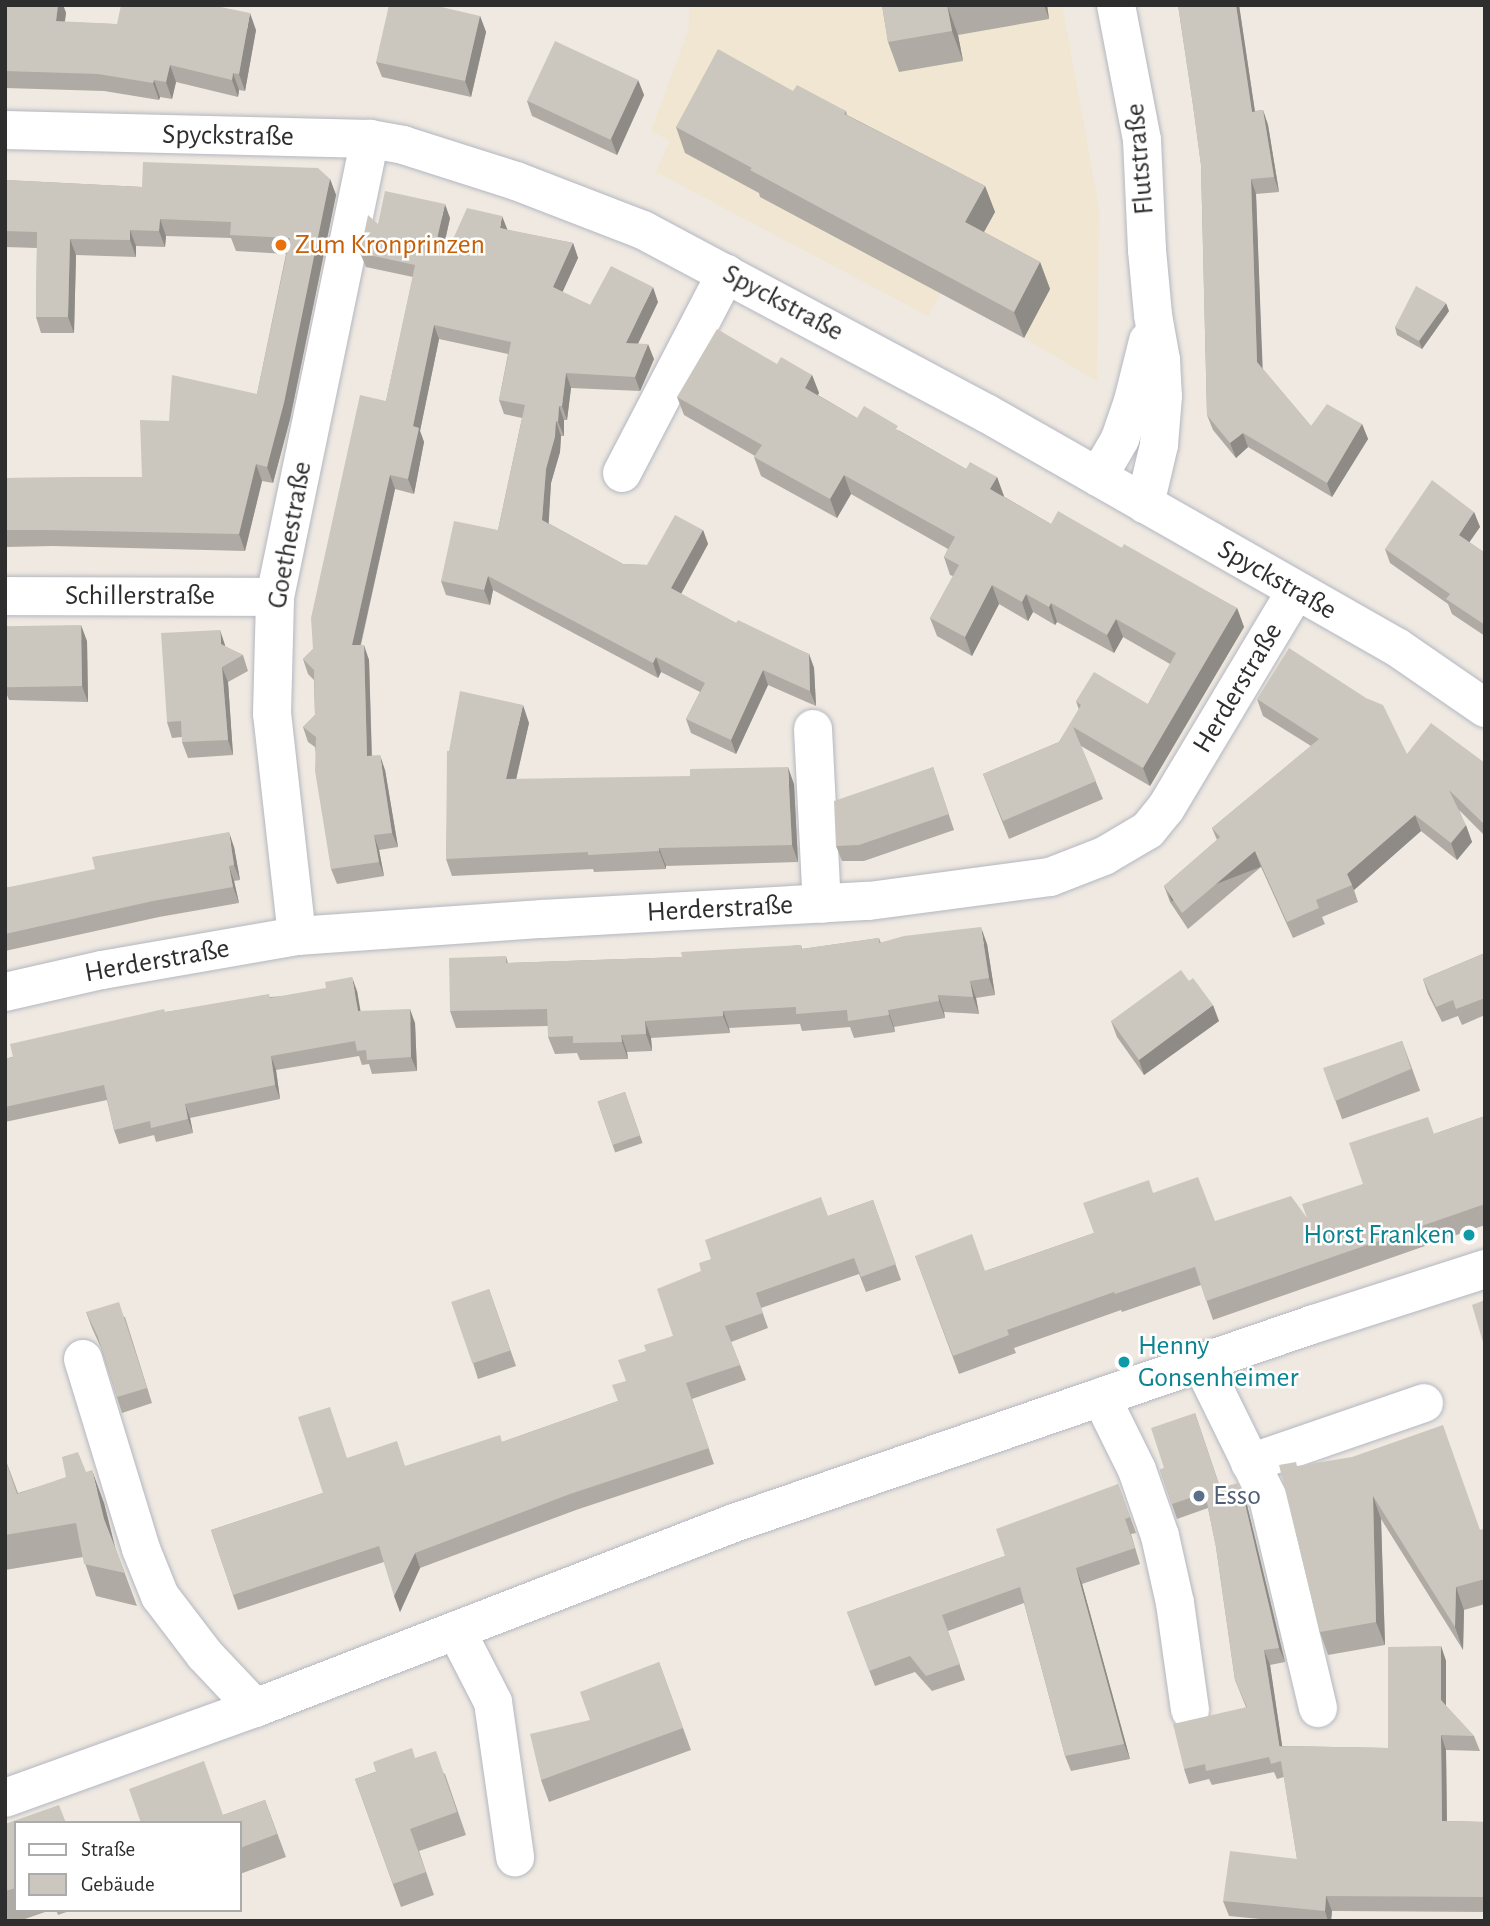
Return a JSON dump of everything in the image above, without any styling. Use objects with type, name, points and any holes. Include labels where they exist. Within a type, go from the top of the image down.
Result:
[{"type":"street","name":"Flutstraße","points":[[1116,5],[1142,140],[1153,315],[1159,334],[1163,396],[1156,466],[1145,504]]},
{"type":"street","name":"Spyckstraße","points":[[5,130],[370,139],[403,145],[516,181],[643,230],[951,393],[1398,648],[1485,708]]},
{"type":"street","name":"Goethestraße","points":[[297,936],[272,714],[275,597],[370,139]]},
{"type":"street","points":[[622,473],[726,273]]},
{"type":"street","name":"Flutstraße","points":[[1098,477],[1120,439],[1133,401],[1153,315]]},
{"type":"street","name":"Herderstraße","points":[[5,992],[102,970],[297,936],[882,900],[1050,877],[1104,856],[1148,830],[1166,808],[1296,591]]},
{"type":"street","name":"Schillerstraße","points":[[5,596],[275,597]]},
{"type":"street","points":[[813,729],[822,904]]},
{"type":"street","points":[[5,1798],[457,1632],[734,1523],[1201,1362],[1485,1269]]},
{"type":"street","points":[[83,1359],[141,1549],[160,1596],[205,1655],[255,1708]]},
{"type":"street","points":[[1201,1362],[1268,1498],[1318,1707]]},
{"type":"street","points":[[1101,1397],[1137,1470],[1160,1536],[1175,1603],[1190,1710]]},
{"type":"street","points":[[1250,1463],[1424,1403]]},
{"type":"street","points":[[457,1632],[493,1702],[515,1857]]},
{"type":"shaded area","points":[[689,5],[1062,5],[1099,208],[1097,381],[1024,338],[968,245],[928,316],[656,172],[670,141],[651,131],[689,28]]},
{"type":"building","points":[[5,5],[58,5],[56,21],[117,24],[121,5],[211,5],[250,13],[239,74],[233,73],[232,80],[170,65],[166,82],[154,80],[153,83],[98,74],[5,71]]},
{"type":"building","points":[[389,5],[433,5],[480,16],[465,81],[376,62]]},
{"type":"building","points":[[882,5],[947,5],[952,31],[888,42]]},
{"type":"building","points":[[1178,5],[1236,5],[1252,112],[1263,110],[1274,177],[1251,179],[1257,362],[1311,426],[1327,404],[1362,424],[1327,483],[1243,433],[1230,443],[1207,415],[1201,165]]},
{"type":"building","points":[[555,41],[638,80],[610,140],[527,101]]},
{"type":"building","points":[[718,49],[793,91],[797,85],[846,111],[844,114],[985,186],[965,222],[1040,262],[1014,312],[750,170],[752,168],[676,127]]},
{"type":"building","points":[[143,162],[318,168],[330,179],[284,403],[267,467],[256,464],[239,534],[5,530],[5,478],[142,477],[140,420],[169,421],[172,375],[257,394],[290,238],[230,235],[231,222],[160,219],[159,231],[130,230],[130,240],[70,239],[68,317],[36,317],[37,232],[5,231],[5,180],[142,187]]},
{"type":"building","points":[[385,191],[445,204],[436,243],[449,248],[467,208],[502,216],[500,228],[573,243],[553,287],[590,305],[611,266],[653,287],[626,343],[648,344],[635,377],[566,373],[562,406],[559,406],[555,437],[546,469],[542,520],[623,564],[647,565],[675,515],[703,530],[671,588],[736,623],[738,620],[809,654],[810,691],[763,670],[731,740],[686,719],[705,683],[656,657],[653,663],[488,576],[484,590],[441,581],[454,521],[498,530],[525,405],[499,400],[511,342],[434,325],[413,426],[419,428],[408,479],[390,475],[352,645],[364,645],[367,756],[380,755],[392,833],[374,835],[379,862],[331,869],[315,771],[316,737],[303,727],[315,715],[314,670],[303,659],[313,649],[311,618],[360,395],[386,401],[415,265],[360,253],[368,215],[378,224]]},
{"type":"building","points":[[1416,286],[1446,303],[1419,341],[1395,327]]},
{"type":"building","points":[[717,329],[777,364],[781,357],[812,375],[805,388],[857,418],[864,406],[898,426],[896,429],[966,469],[970,462],[997,477],[990,489],[1051,524],[1058,511],[1122,548],[1124,544],[1237,608],[1143,768],[1073,727],[1096,781],[1003,821],[983,774],[1059,742],[1081,705],[1076,701],[1094,672],[1148,704],[1176,653],[1116,619],[1107,635],[1051,603],[1049,607],[1026,594],[1022,602],[992,585],[965,637],[930,618],[959,565],[944,557],[955,537],[844,475],[830,499],[754,457],[762,445],[677,397]]},
{"type":"building","points":[[1432,480],[1474,512],[1459,535],[1485,553],[1485,625],[1446,599],[1450,594],[1385,549]]},
{"type":"building","points":[[81,625],[82,686],[6,687],[5,626]]},
{"type":"building","points":[[220,630],[221,644],[243,655],[222,667],[228,740],[182,742],[181,721],[167,722],[161,633]]},
{"type":"building","points":[[1289,648],[1366,698],[1383,705],[1407,754],[1431,723],[1485,763],[1485,825],[1449,790],[1466,825],[1451,843],[1415,815],[1347,874],[1352,885],[1316,900],[1319,908],[1287,922],[1255,851],[1182,913],[1164,886],[1220,837],[1212,828],[1319,739],[1257,699]]},
{"type":"building","points":[[460,691],[523,705],[506,779],[690,776],[690,769],[788,767],[792,845],[659,848],[659,851],[588,855],[588,852],[446,859],[447,751]]},
{"type":"building","points":[[933,767],[949,814],[859,845],[836,846],[834,801]]},
{"type":"building","points":[[229,832],[234,865],[229,866],[233,887],[153,901],[5,934],[5,888],[95,869],[92,857]]},
{"type":"building","points":[[981,927],[989,978],[970,981],[973,997],[938,995],[939,1001],[888,1010],[889,1015],[848,1021],[847,1010],[796,1014],[796,1007],[723,1011],[723,1016],[645,1021],[646,1034],[621,1035],[622,1042],[573,1043],[573,1036],[548,1037],[547,1009],[450,1011],[449,958],[506,956],[506,963],[682,957],[681,952],[801,945],[801,949],[879,938],[879,943],[904,936]]},
{"type":"building","points":[[1485,953],[1485,998],[1456,1009],[1453,1000],[1436,1007],[1423,979]]},
{"type":"building","points":[[1181,970],[1189,981],[1193,978],[1213,1005],[1139,1060],[1111,1021]]},
{"type":"building","points":[[352,977],[358,1011],[410,1009],[411,1057],[367,1060],[366,1050],[357,1051],[355,1041],[271,1056],[275,1085],[185,1104],[188,1119],[151,1128],[150,1121],[114,1130],[104,1085],[5,1107],[5,1059],[13,1057],[10,1044],[164,1009],[165,1012],[269,994],[270,998],[326,988],[325,982]]},
{"type":"building","points":[[1402,1041],[1411,1069],[1335,1101],[1323,1068]]},
{"type":"building","points":[[625,1092],[640,1135],[613,1145],[598,1101]]},
{"type":"building","points":[[1485,1116],[1485,1204],[1206,1301],[1195,1267],[1007,1330],[1009,1335],[953,1356],[915,1256],[972,1234],[985,1271],[1094,1233],[1083,1203],[1149,1180],[1153,1193],[1198,1177],[1215,1221],[1291,1196],[1307,1218],[1302,1204],[1363,1184],[1349,1143],[1428,1117],[1434,1134]]},
{"type":"building","points":[[821,1197],[828,1216],[873,1200],[896,1264],[861,1277],[854,1258],[756,1293],[763,1313],[725,1326],[740,1365],[686,1383],[709,1448],[570,1494],[415,1553],[394,1596],[379,1546],[233,1595],[211,1530],[323,1493],[298,1417],[330,1407],[347,1458],[397,1441],[405,1466],[500,1435],[502,1442],[618,1401],[612,1385],[626,1381],[618,1360],[646,1351],[644,1345],[673,1336],[657,1289],[701,1271],[699,1263],[711,1259],[705,1240]]},
{"type":"building","points":[[489,1289],[510,1350],[472,1363],[451,1302]]},
{"type":"building","points":[[1485,1300],[1485,1349],[1472,1305]]},
{"type":"building","points":[[119,1302],[147,1388],[117,1397],[98,1337],[86,1312]]},
{"type":"building","points":[[1195,1413],[1220,1488],[1238,1483],[1242,1491],[1279,1648],[1264,1650],[1279,1746],[1388,1748],[1388,1647],[1441,1646],[1441,1700],[1474,1736],[1441,1735],[1442,1821],[1485,1822],[1485,1897],[1326,1896],[1325,1911],[1223,1901],[1230,1851],[1297,1859],[1281,1761],[1271,1764],[1269,1757],[1206,1771],[1205,1764],[1184,1769],[1173,1724],[1247,1707],[1235,1680],[1216,1547],[1205,1493],[1172,1504],[1160,1470],[1164,1468],[1151,1428]]},
{"type":"building","points":[[1443,1425],[1480,1530],[1485,1529],[1485,1579],[1456,1587],[1455,1627],[1373,1496],[1376,1622],[1320,1632],[1279,1465],[1296,1462],[1297,1466],[1352,1457]]},
{"type":"building","points":[[78,1452],[86,1472],[92,1470],[104,1519],[125,1573],[84,1564],[76,1523],[5,1535],[5,1459],[17,1494],[66,1477],[62,1457]]},
{"type":"building","points":[[1118,1484],[1130,1517],[1125,1519],[1135,1548],[1076,1568],[1124,1744],[1065,1756],[1020,1587],[942,1615],[960,1664],[926,1676],[910,1656],[869,1671],[847,1612],[1005,1556],[996,1529]]},
{"type":"building","points":[[659,1662],[683,1728],[541,1780],[530,1734],[590,1720],[580,1692]]},
{"type":"building","points":[[412,1748],[415,1758],[436,1751],[457,1812],[410,1829],[426,1872],[393,1884],[355,1779],[376,1772],[373,1762]]},
{"type":"building","points":[[204,1761],[223,1815],[265,1800],[277,1834],[242,1847],[242,1821],[140,1821],[129,1789]]},
{"type":"building","points":[[59,1805],[65,1821],[14,1821],[14,1889],[5,1891],[5,1824]]},
{"type":"place","name":"Zum Kronprinzen","points":[[281,245]]},
{"type":"place","name":"Horst Franken","points":[[1469,1235]]},
{"type":"place","name":"Henny Gonsenheimer","points":[[1124,1362]]},
{"type":"place","name":"Esso","points":[[1199,1496]]}]
